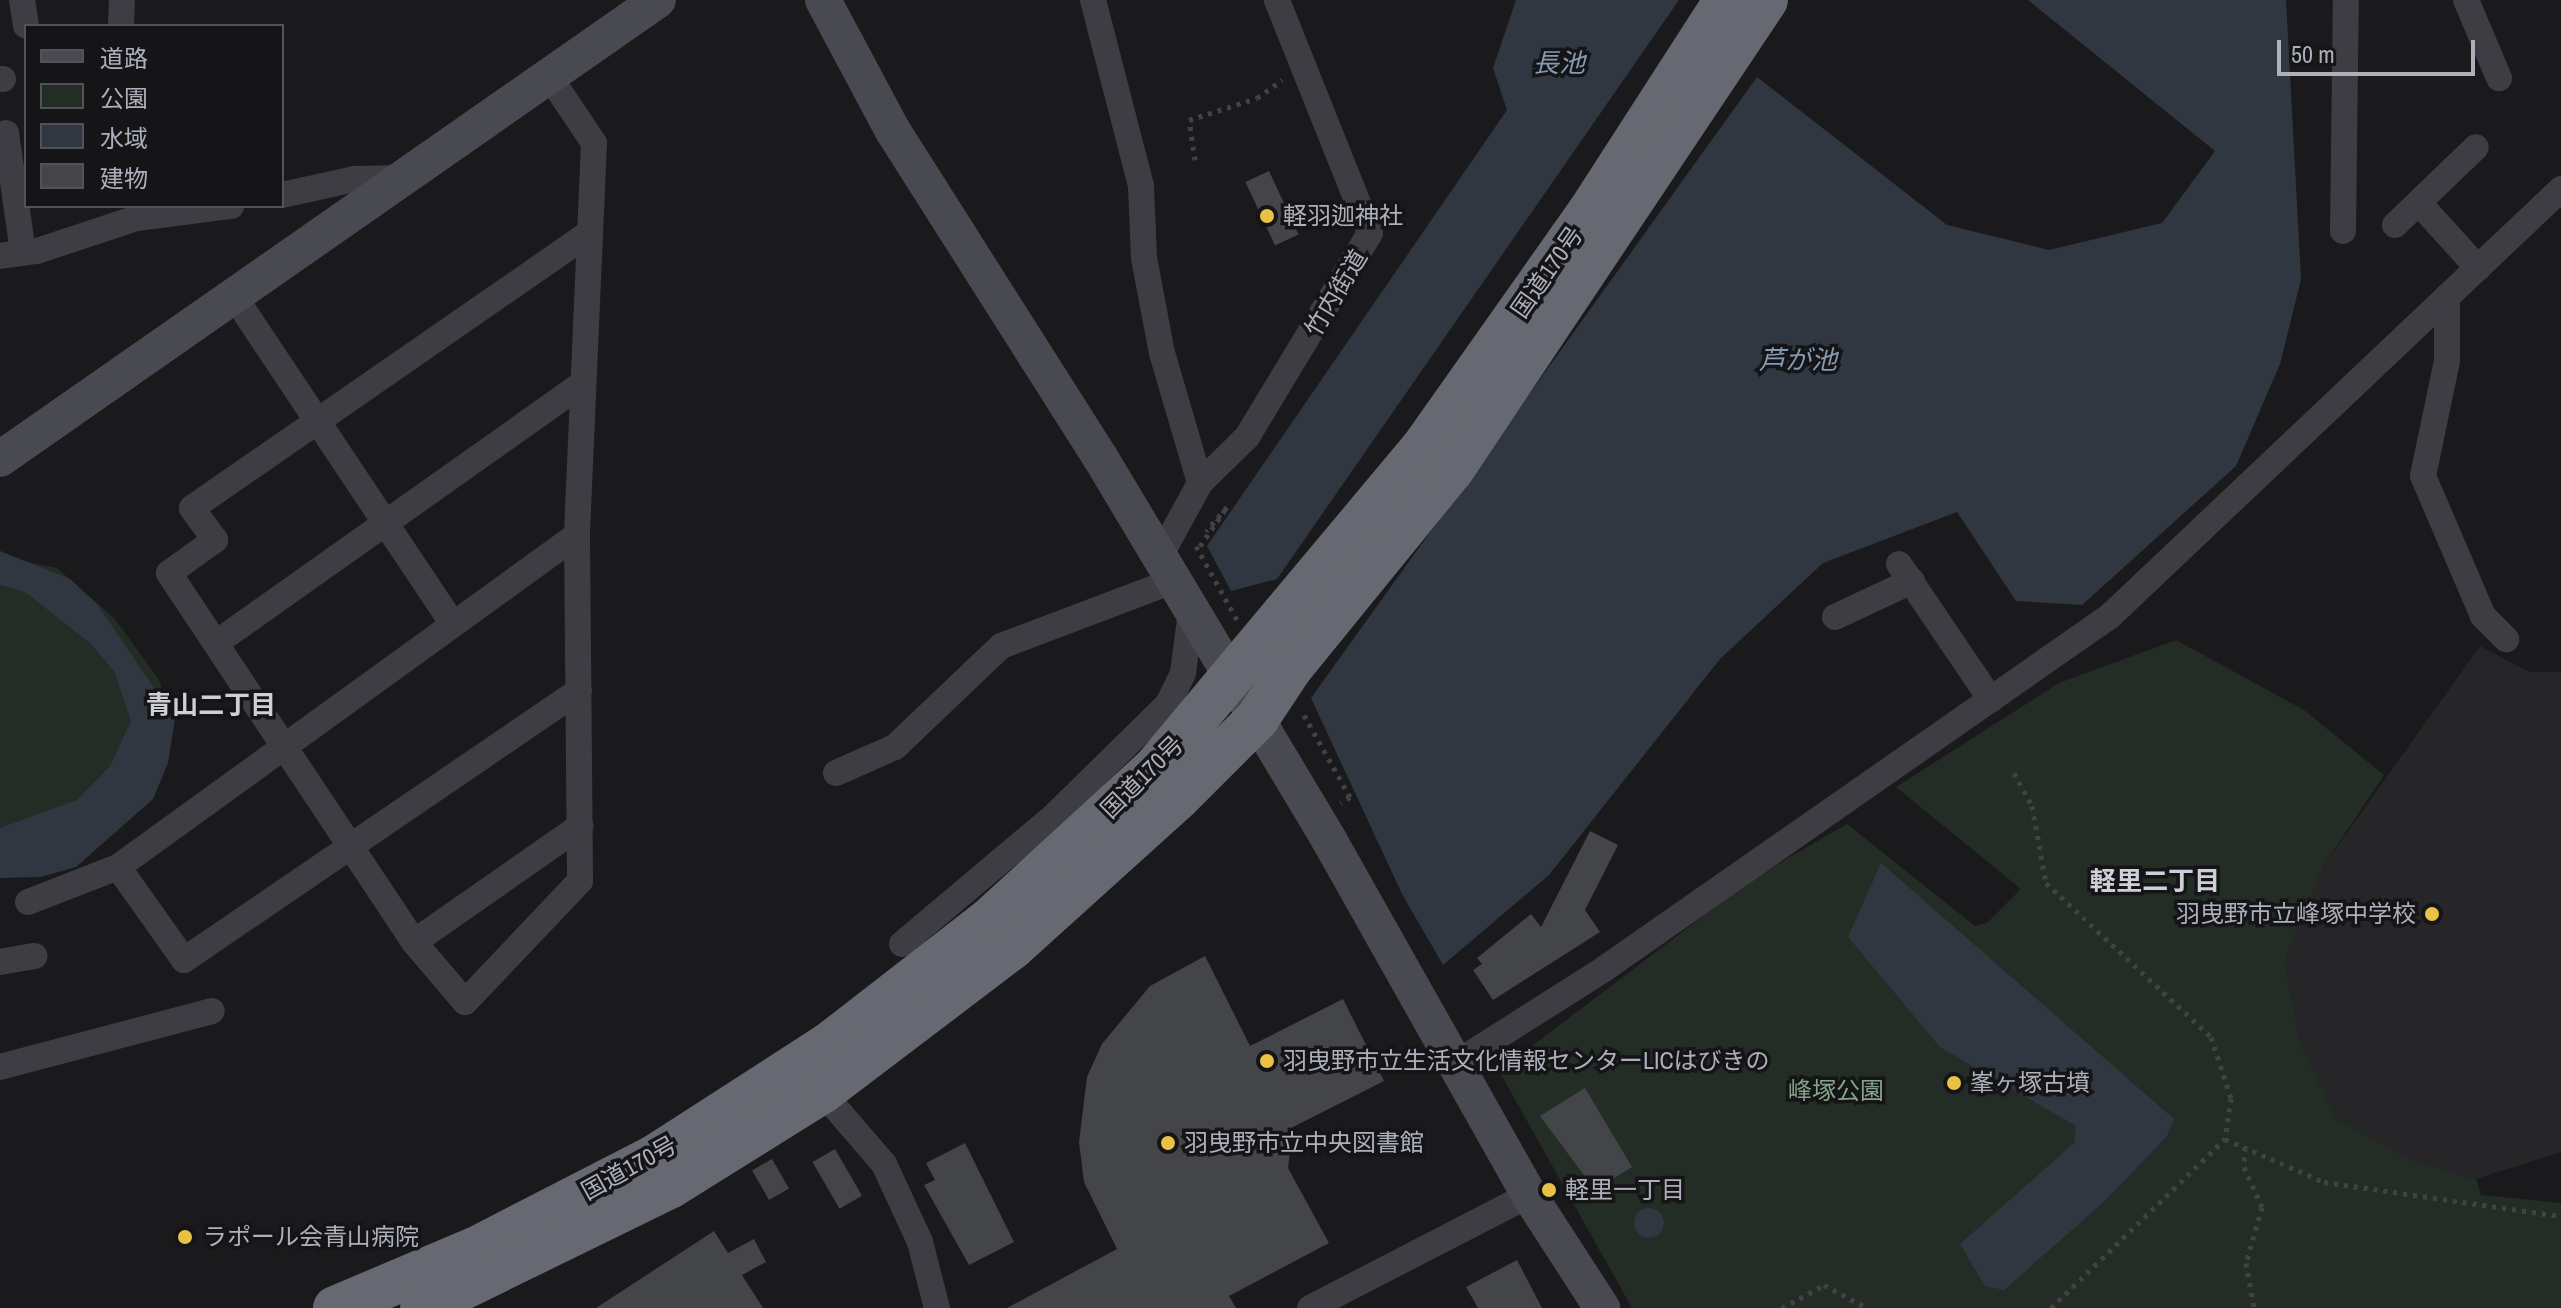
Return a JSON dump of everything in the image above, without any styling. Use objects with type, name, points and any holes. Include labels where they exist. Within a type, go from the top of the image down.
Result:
[{"type":"highway","name":"国道170号","points":[[335,1308],[475,1249],[654,1157],[828,1045],[988,921],[1154,769],[1422,449],[1590,211],[1726,0]]},
{"type":"highway","name":"国道170号","points":[[422,1308],[671,1186],[822,1092],[1013,947],[1257,719],[1290,669],[1452,470],[1766,0]]},
{"type":"street","points":[[22,0],[26,24]]},
{"type":"street","points":[[121,24],[122,0]]},
{"type":"street","points":[[0,459],[658,0]]},
{"type":"street","points":[[823,0],[893,131],[1257,719],[1529,1195],[1602,1308]]},
{"type":"street","points":[[1093,0],[1141,186],[1144,258],[1162,353],[1200,483]]},
{"type":"street","name":"竹内街道","points":[[1174,583],[1200,483],[1247,437],[1370,233],[1277,0]]},
{"type":"street","points":[[2343,231],[2346,0]]},
{"type":"street","points":[[2466,0],[2499,78]]},
{"type":"street","points":[[549,76],[594,143],[577,535],[580,881],[465,1002],[414,942],[169,573],[215,540],[192,508],[589,233]]},
{"type":"street","points":[[24,142],[6,133],[12,254],[131,212],[198,208]]},
{"type":"street","points":[[2395,225],[2476,147]]},
{"type":"street","points":[[284,195],[355,179],[402,178]]},
{"type":"street","points":[[1453,1065],[1604,969],[2110,616],[2561,189]]},
{"type":"street","points":[[2419,203],[2478,268]]},
{"type":"street","points":[[234,296],[453,624]]},
{"type":"street","points":[[2447,297],[2447,361],[2423,476],[2483,616],[2506,639]]},
{"type":"street","points":[[216,643],[583,383]]},
{"type":"street","points":[[28,902],[118,867],[287,749],[577,535]]},
{"type":"street","points":[[1835,617],[1906,573],[1991,700]]},
{"type":"street","points":[[836,773],[895,747],[1001,646],[1174,583]]},
{"type":"street","points":[[902,944],[1053,817],[1168,704],[1183,673],[1174,583]]},
{"type":"street","points":[[118,867],[184,960],[579,691]]},
{"type":"street","points":[[414,942],[580,826]]},
{"type":"street","points":[[0,962],[34,956]]},
{"type":"street","points":[[0,1067],[212,1011]]},
{"type":"street","points":[[822,1092],[884,1164],[920,1242],[937,1308]]},
{"type":"street","points":[[1310,1308],[1529,1195]]},
{"type":"path","points":[[1195,160],[1189,120],[1257,98],[1302,65]]},
{"type":"path","points":[[1200,546],[1223,505]]},
{"type":"path","points":[[1228,604],[1238,607]]},
{"type":"path","points":[[1304,715],[1350,797],[1341,803]]},
{"type":"path","points":[[2014,773],[2032,806],[2046,883],[2211,1037],[2231,1098],[2225,1139],[2051,1308]]},
{"type":"path","points":[[2225,1139],[2324,1182],[2561,1216]]},
{"type":"path","points":[[2245,1147],[2244,1167],[2262,1207],[2246,1263],[2254,1308]]},
{"type":"path","points":[[1782,1308],[1824,1285],[1867,1308]]},
{"type":"shaded area","name":"羽曳野市立峰塚中学校","points":[[2480,646],[2529,672],[2561,672],[2561,1152],[2476,1179],[2411,1160],[2337,1119],[2301,1046],[2284,963],[2324,865]]},
{"type":"green space","points":[[0,557],[57,568],[114,618],[160,681],[168,730],[129,784],[0,841]]},
{"type":"green space","name":"峰塚公園","points":[[2176,640],[2304,710],[2384,775],[2324,865],[2284,962],[2301,1046],[2337,1119],[2411,1160],[2476,1179],[2481,1195],[2561,1203],[2561,1308],[1632,1308],[1499,1071],[1752,879],[1847,824],[1975,926],[1987,923],[2021,889],[1896,787],[2059,683]]},
{"type":"water","name":"長池","points":[[1516,0],[1679,0],[1277,579],[1231,591],[1207,546],[1507,110],[1493,68]]},
{"type":"water","name":"芦が池","points":[[2028,0],[2286,0],[2301,279],[2280,364],[2236,466],[2082,605],[2016,601],[1957,512],[1823,563],[1720,659],[1549,875],[1443,965],[1402,894],[1311,698],[1757,77],[1947,225],[2049,250],[2162,223],[2215,151]]},
{"type":"water","points":[[0,551],[70,579],[97,604],[175,719],[168,763],[153,799],[76,867],[41,877],[0,878],[0,828],[77,800],[110,766],[131,721],[114,671],[90,643],[25,592],[0,585]]},
{"type":"water","points":[[1881,863],[2174,1119],[2167,1136],[2106,1200],[2004,1290],[1985,1286],[1960,1244],[2074,1143],[2076,1126],[1940,1047],[1848,937]]},
{"type":"water","points":[[1649,1208],[1660,1212],[1664,1223],[1660,1234],[1649,1238],[1638,1234],[1634,1223],[1638,1212]]},
{"type":"building","points":[[1269,171],[1299,234],[1275,245],[1245,182]]},
{"type":"building","points":[[1590,831],[1618,845],[1585,910],[1600,932],[1493,1000],[1473,970],[1482,964],[1477,958],[1531,914],[1541,927]]},
{"type":"building","points":[[1205,956],[1250,1046],[1343,999],[1384,1081],[1293,1127],[1288,1168],[1329,1243],[1229,1296],[1236,1308],[1007,1308],[1117,1249],[1084,1182],[1079,1142],[1087,1077],[1102,1044],[1150,986]]},
{"type":"building","points":[[1585,1088],[1632,1167],[1595,1190],[1540,1116]]},
{"type":"building","points":[[965,1143],[1014,1242],[969,1265],[924,1185],[935,1180],[926,1163]]},
{"type":"building","points":[[835,1149],[862,1196],[839,1209],[812,1162]]},
{"type":"building","points":[[772,1159],[789,1188],[769,1200],[752,1170]]},
{"type":"building","points":[[714,1231],[728,1253],[754,1239],[766,1262],[742,1275],[763,1308],[596,1308]]},
{"type":"building","points":[[1517,1260],[1542,1308],[1478,1308],[1466,1287]]},
{"type":"place","name":"軽羽迦神社","points":[[1267,216]]},
{"type":"place","name":"羽曳野市立峰塚中学校","points":[[2432,914]]},
{"type":"place","name":"羽曳野市立生活文化情報センターLICはびきの","points":[[1267,1061]]},
{"type":"place","name":"峯ヶ塚古墳","points":[[1954,1083]]},
{"type":"place","name":"羽曳野市立中央図書館","points":[[1168,1143]]},
{"type":"place","name":"軽里一丁目","points":[[1549,1190]]},
{"type":"place","name":"ラポール会青山病院","points":[[185,1237]]},
{"type":"district","name":"青山二丁目","points":[[211,705]]},
{"type":"district","name":"軽里二丁目","points":[[2155,881]]}]
